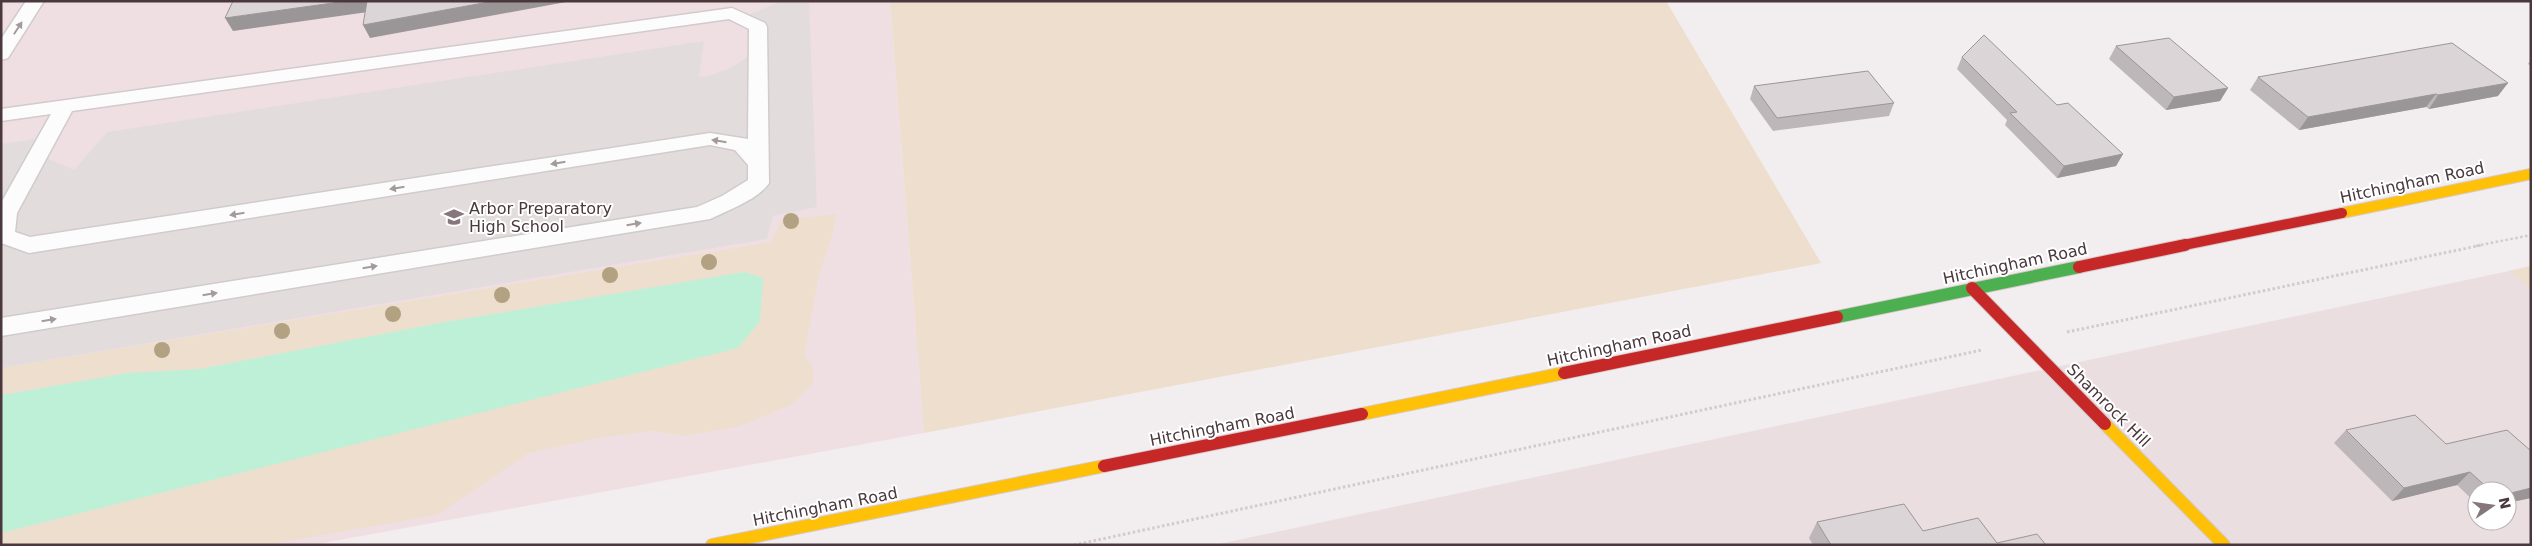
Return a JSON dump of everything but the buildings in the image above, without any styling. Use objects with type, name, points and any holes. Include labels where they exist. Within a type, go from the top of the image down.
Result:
[{"type":"street","name":"Hitchingham Road","points":[[712,545],[1556,375],[2531,174]]},
{"type":"street","name":"Shamrock Hill","points":[[1972,288],[2224,545]]},
{"type":"lane","points":[[1,54],[36,1]]},
{"type":"lane","points":[[1,115],[732,13],[758,27],[758,183],[730,201],[702,214],[1,328]]},
{"type":"lane","points":[[66,106],[4,218],[3,236],[29,245],[710,139],[742,144],[758,164]]},
{"type":"path","points":[[1074,545],[2024,341],[2531,235]]},
{"type":"shaded area","name":"Arbor Preparatory High School","points":[[1,1],[890,1],[924,433],[312,545],[1,545]]},
{"type":"shaded area","points":[[809,1],[817,207],[773,216],[767,239],[1,368],[1,144],[49,137],[40,155],[74,170],[107,132],[704,41],[699,77],[712,75],[732,67],[758,50],[758,27],[741,18],[777,3]]},
{"type":"shaded area","points":[[890,1],[1666,1],[1821,263],[924,433]]},
{"type":"shaded area","points":[[836,214],[832,237],[819,274],[804,356],[814,369],[812,384],[793,404],[740,426],[686,436],[651,431],[598,438],[529,453],[437,515],[264,545],[1,545],[1,368],[771,242],[781,220]]},
{"type":"shaded area","points":[[2531,266],[2531,545],[1214,545]]},
{"type":"shaded area","points":[[2531,266],[2531,288],[2509,271]]},
{"type":"shaded area","points":[[744,272],[763,278],[760,321],[738,348],[1,533],[1,395],[128,373],[199,369],[445,322]]},
{"type":"traffic: fast","points":[[1837,317],[2079,267]]},
{"type":"traffic: slow","points":[[2342,213],[2531,174]]},
{"type":"traffic: slow","points":[[1362,414],[1564,373]]},
{"type":"traffic: slow","points":[[2105,424],[2224,545]]},
{"type":"traffic: slow","points":[[712,545],[1104,466]]},
{"type":"traffic: jam","points":[[2079,267],[2342,213]]},
{"type":"traffic: jam","points":[[1972,288],[2105,424]]},
{"type":"traffic: jam","points":[[1564,373],[1837,317]]},
{"type":"traffic: jam","points":[[1104,466],[1362,414]]},
{"type":"place","name":"Arbor Preparatory High School","points":[[454,217]]}]
